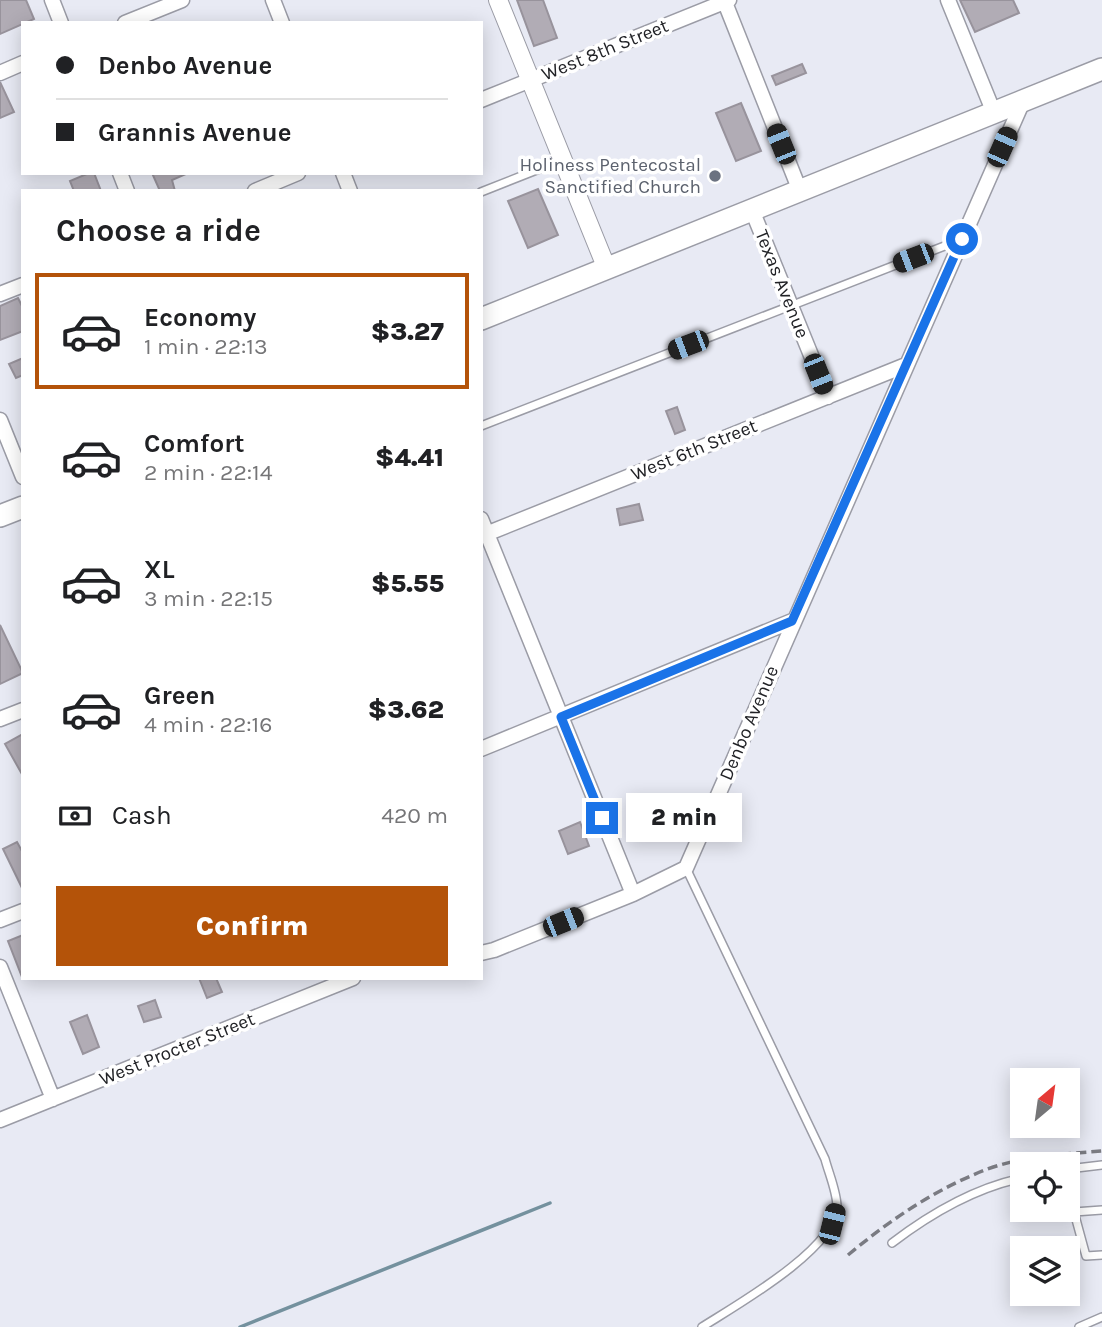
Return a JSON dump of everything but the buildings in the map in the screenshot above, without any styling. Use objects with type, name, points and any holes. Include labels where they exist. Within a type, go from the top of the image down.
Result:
[{"type":"main road","points":[[483,318],[1102,69]]},
{"type":"main road","points":[[0,516],[21,508]]},
{"type":"street","points":[[52,0],[60,21]]},
{"type":"street","points":[[130,21],[182,0]]},
{"type":"street","points":[[273,0],[281,21]]},
{"type":"street","points":[[498,0],[607,269]]},
{"type":"street","points":[[948,0],[994,113]]},
{"type":"street","points":[[726,1],[800,191]]},
{"type":"street","name":"West 8th Street","points":[[483,99],[726,1]]},
{"type":"street","points":[[0,73],[21,65]]},
{"type":"street","name":"Denbo Avenue","points":[[686,868],[792,621],[1023,101]]},
{"type":"street","points":[[260,189],[293,175]]},
{"type":"street","name":"Texas Avenue","points":[[752,210],[828,397]]},
{"type":"street","points":[[0,294],[21,286]]},
{"type":"street","name":"West 6th Street","points":[[484,534],[906,365]]},
{"type":"street","points":[[0,420],[21,472]]},
{"type":"street","points":[[484,534],[633,894]]},
{"type":"street","points":[[483,748],[792,621]]},
{"type":"street","points":[[0,719],[21,711]]},
{"type":"street","points":[[483,953],[633,894],[686,868]]},
{"type":"street","points":[[0,920],[21,912]]},
{"type":"street","points":[[0,967],[53,1099]]},
{"type":"street","name":"West Procter Street","points":[[0,1120],[348,980]]},
{"type":"lane","points":[[483,191],[562,160]]},
{"type":"lane","points":[[483,425],[962,239]]},
{"type":"lane","points":[[686,868],[825,1159],[837,1206],[832,1224],[807,1253],[762,1289],[702,1327]]},
{"type":"lane","points":[[1080,1168],[1102,1165]]},
{"type":"lane","points":[[892,1243],[923,1219],[998,1183],[1010,1180]]},
{"type":"lane","points":[[1102,1210],[1074,1212],[1086,1256],[1102,1255]]},
{"type":"lane","points":[[1079,1327],[1102,1317]]},
{"type":"waterway","points":[[240,1327],[550,1203]]},
{"type":"railway","points":[[848,1255],[913,1207],[985,1170],[1028,1159],[1102,1151]]},
{"type":"place","name":"Holiness Pentecostal Sanctified Church","points":[[715,176]]},
{"type":"route","points":[[602,818],[561,717],[792,621],[962,239]]}]
